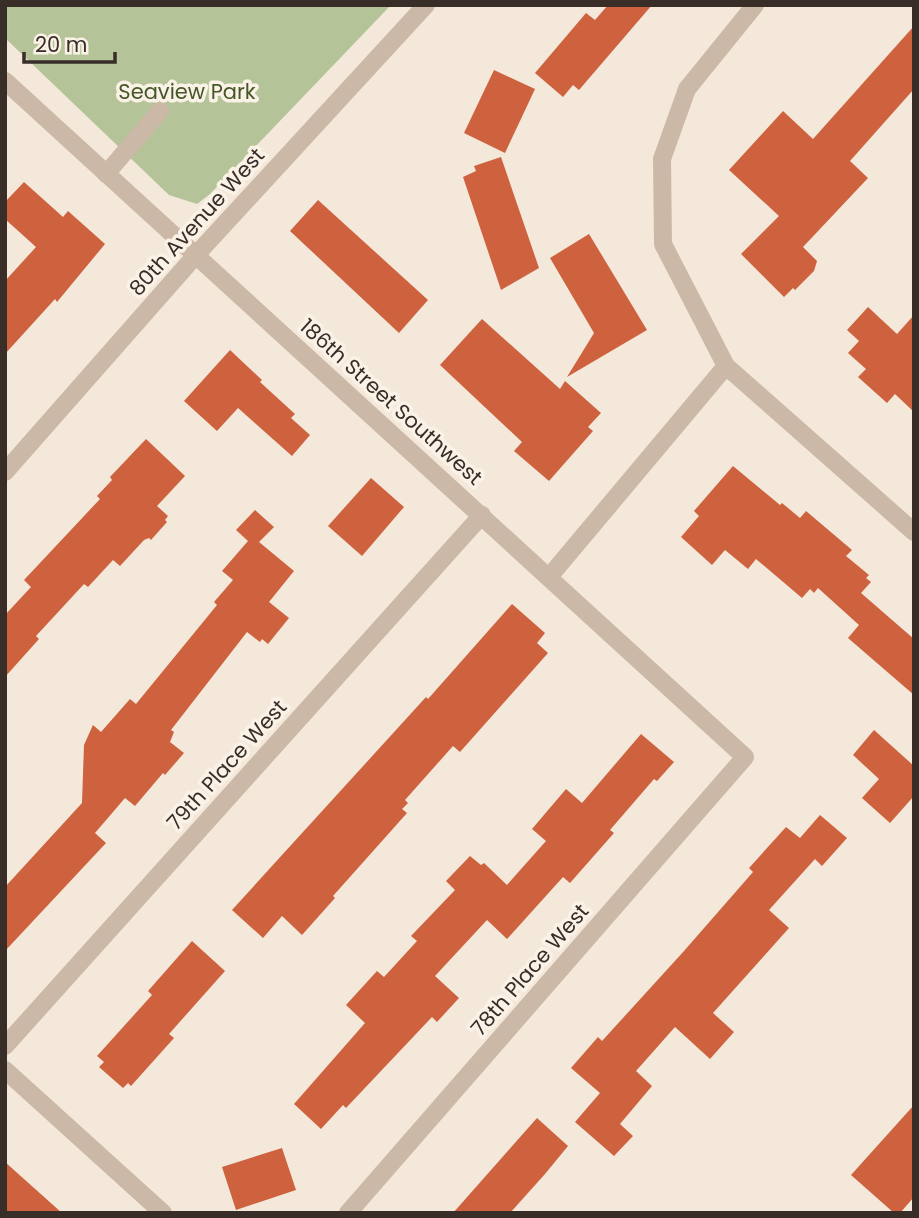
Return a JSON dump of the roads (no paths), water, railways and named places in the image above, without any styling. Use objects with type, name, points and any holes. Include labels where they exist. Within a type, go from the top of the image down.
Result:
[{"type":"street","name":"80th Avenue West","points":[[5,472],[196,256],[426,5]]},
{"type":"street","points":[[755,5],[687,89],[662,159],[663,244],[726,366],[914,532]]},
{"type":"street","name":"186th Street Southwest","points":[[5,81],[745,757]]},
{"type":"street","points":[[106,174],[160,111]]},
{"type":"street","points":[[549,577],[726,366]]},
{"type":"street","name":"79th Place West","points":[[5,1046],[482,515]]},
{"type":"street","name":"78th Place West","points":[[348,1213],[745,757]]},
{"type":"street","points":[[5,1070],[163,1213]]},
{"type":"park label","name":"Seaview Park","points":[[187,92]]}]
